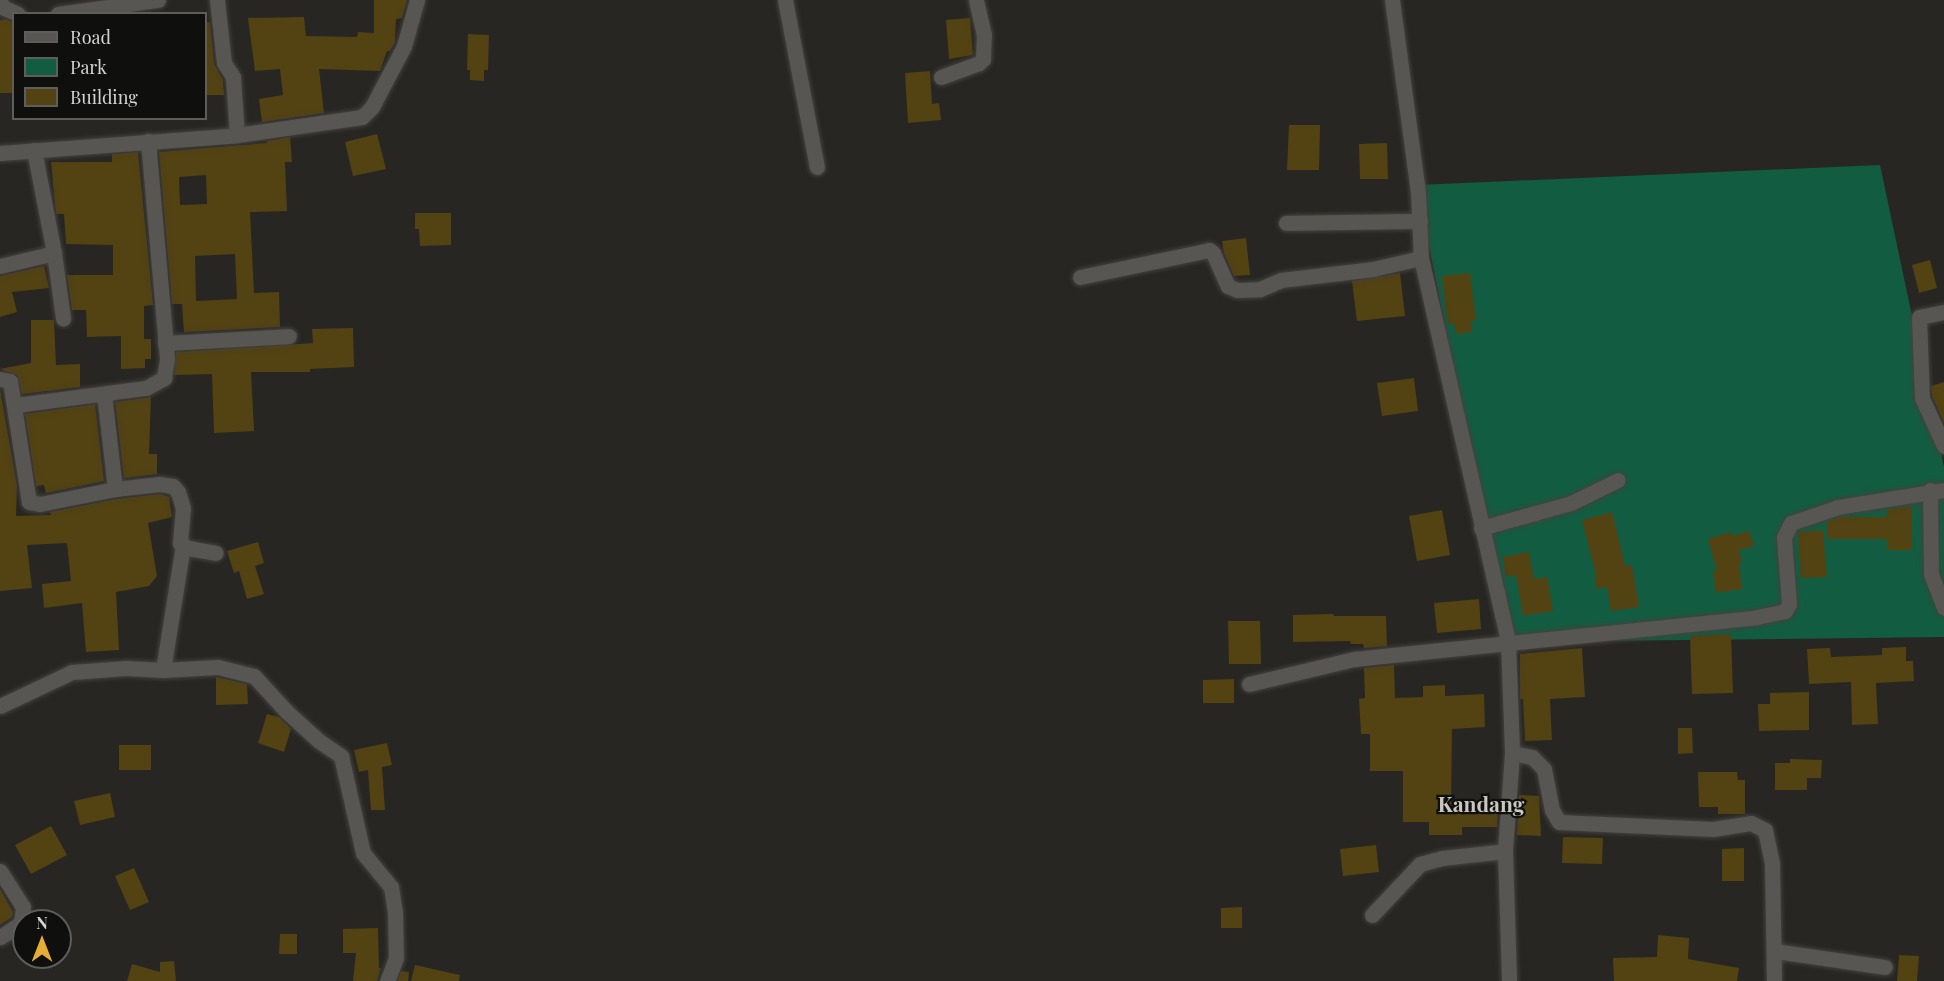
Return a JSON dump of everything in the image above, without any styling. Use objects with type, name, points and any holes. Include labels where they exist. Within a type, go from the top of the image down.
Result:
[{"type":"street","points":[[72,12],[158,0]]},
{"type":"street","points":[[217,0],[224,63],[233,77],[237,135]]},
{"type":"street","points":[[0,153],[237,135],[356,119],[368,113],[404,46],[417,0]]},
{"type":"street","points":[[785,0],[817,167]]},
{"type":"street","points":[[941,77],[979,63],[983,59],[984,35],[976,0]]},
{"type":"street","points":[[1392,0],[1420,221],[1421,258],[1508,642],[1512,753],[1505,851],[1509,981]]},
{"type":"street","points":[[0,2],[4,8],[13,12]]},
{"type":"street","points":[[16,405],[146,388],[160,382],[166,372],[148,141]]},
{"type":"street","points":[[34,150],[54,253],[63,318]]},
{"type":"street","points":[[1286,223],[1420,221]]},
{"type":"street","points":[[1080,277],[1209,250],[1213,252],[1228,286],[1237,290],[1260,289],[1281,280],[1373,269],[1421,258]]},
{"type":"street","points":[[0,266],[54,253]]},
{"type":"street","points":[[1944,312],[1919,317],[1922,398],[1944,446]]},
{"type":"street","points":[[165,343],[289,336]]},
{"type":"street","points":[[0,379],[10,381],[16,405],[29,502],[40,504],[115,489],[160,484],[173,486],[178,492],[183,508],[180,543],[183,546],[163,670]]},
{"type":"street","points":[[104,394],[115,489]]},
{"type":"street","points":[[1481,528],[1571,503],[1618,480]]},
{"type":"street","points":[[1249,684],[1354,658],[1757,617],[1785,611],[1789,604],[1784,537],[1791,523],[1838,507],[1937,490],[1931,574],[1944,608]]},
{"type":"street","points":[[183,546],[216,553]]},
{"type":"street","points":[[0,706],[72,672],[126,668],[163,670],[218,667],[254,676],[286,712],[341,756],[363,853],[391,887],[395,912],[396,958],[387,981]]},
{"type":"street","points":[[1512,753],[1532,757],[1544,769],[1552,810],[1559,822],[1713,829],[1751,823],[1765,830],[1772,864],[1774,981]]},
{"type":"street","points":[[1372,915],[1420,864],[1442,858],[1505,851]]},
{"type":"street","points":[[0,937],[21,923],[24,916],[20,899],[2,876]]},
{"type":"street","points":[[1775,951],[1885,967]]},
{"type":"green space","points":[[1880,165],[1944,467],[1944,637],[1508,642],[1417,185]]},
{"type":"building","points":[[374,0],[407,0],[402,18],[396,19],[395,42],[390,51],[387,51],[380,71],[319,69],[324,113],[262,122],[259,99],[283,95],[280,69],[255,71],[248,18],[304,17],[306,36],[357,37],[358,32],[374,33]]},
{"type":"building","points":[[970,18],[973,55],[949,59],[946,20]]},
{"type":"building","points":[[6,19],[12,22],[12,93],[0,93],[0,20]]},
{"type":"building","points":[[207,22],[210,22],[214,64],[223,80],[224,95],[207,95]]},
{"type":"building","points":[[468,34],[489,35],[488,70],[484,70],[484,81],[470,80],[470,70],[467,70]]},
{"type":"building","points":[[930,71],[932,104],[939,103],[941,120],[908,123],[905,73]]},
{"type":"building","points":[[1289,125],[1320,125],[1319,170],[1287,170]]},
{"type":"building","points":[[377,134],[386,169],[353,176],[345,142]]},
{"type":"building","points":[[290,137],[292,162],[285,162],[287,211],[250,212],[254,293],[279,292],[280,327],[184,332],[182,304],[172,304],[159,152],[267,143],[267,141]],"holes":[[[206,175],[207,204],[180,205],[179,177]],[[235,254],[237,299],[196,301],[195,256]]]},
{"type":"building","points":[[1387,143],[1388,179],[1360,179],[1359,144]]},
{"type":"building","points":[[138,152],[153,305],[144,306],[144,339],[151,339],[151,359],[145,359],[145,368],[121,369],[121,336],[87,337],[86,310],[72,310],[67,275],[113,275],[113,245],[66,244],[64,214],[56,214],[51,162],[112,162],[112,154]]},
{"type":"building","points":[[415,213],[451,213],[451,245],[420,246],[419,229],[415,229]]},
{"type":"building","points":[[1246,238],[1250,275],[1234,276],[1224,253],[1222,241]]},
{"type":"building","points":[[1930,260],[1937,288],[1919,293],[1912,265]]},
{"type":"building","points":[[44,266],[49,288],[12,292],[17,312],[0,317],[0,276]]},
{"type":"building","points":[[1400,273],[1405,316],[1357,321],[1352,281]]},
{"type":"building","points":[[1470,273],[1476,320],[1471,321],[1472,332],[1456,334],[1454,323],[1448,324],[1442,276]]},
{"type":"building","points":[[31,320],[54,320],[56,365],[80,364],[80,387],[22,394],[17,375],[0,369],[31,363]]},
{"type":"building","points":[[353,328],[354,367],[310,369],[310,372],[251,372],[254,431],[214,433],[212,374],[174,375],[176,352],[313,343],[312,329]]},
{"type":"building","points":[[1414,378],[1418,411],[1382,416],[1377,383]]},
{"type":"building","points":[[1944,382],[1944,423],[1932,396],[1931,386]]},
{"type":"building","points":[[0,389],[17,486],[16,516],[51,515],[50,512],[116,499],[160,494],[169,497],[172,517],[148,523],[157,576],[149,586],[116,592],[119,650],[86,652],[82,603],[44,608],[42,584],[71,581],[67,543],[27,545],[32,588],[0,591]]},
{"type":"building","points":[[151,397],[149,454],[157,454],[157,474],[124,478],[115,402]]},
{"type":"building","points":[[95,404],[104,481],[46,493],[44,485],[36,486],[25,414]]},
{"type":"building","points":[[1912,506],[1912,550],[1887,550],[1887,539],[1827,539],[1827,521],[1839,517],[1887,517],[1887,509]]},
{"type":"building","points":[[1442,510],[1450,555],[1417,561],[1409,516]]},
{"type":"building","points":[[1612,512],[1625,566],[1632,565],[1639,607],[1611,611],[1607,587],[1596,589],[1595,571],[1582,520]]},
{"type":"building","points":[[1823,530],[1827,577],[1801,578],[1798,532]]},
{"type":"building","points":[[1749,531],[1754,546],[1739,550],[1742,562],[1739,563],[1742,589],[1716,593],[1713,571],[1717,571],[1708,539],[1730,532],[1732,536]]},
{"type":"building","points":[[258,542],[264,563],[255,566],[264,594],[247,599],[239,571],[234,573],[227,551]]},
{"type":"building","points":[[1529,552],[1534,579],[1547,577],[1553,611],[1523,616],[1516,575],[1506,577],[1503,557]]},
{"type":"building","points":[[1479,599],[1481,629],[1437,633],[1434,603]]},
{"type":"building","points":[[1333,614],[1334,616],[1386,616],[1387,646],[1364,648],[1363,644],[1351,644],[1350,641],[1293,642],[1293,615]]},
{"type":"building","points":[[1228,621],[1260,621],[1261,664],[1229,664]]},
{"type":"building","points":[[1731,634],[1733,693],[1692,694],[1690,636]]},
{"type":"building","points":[[1906,647],[1906,661],[1913,661],[1914,681],[1876,683],[1878,724],[1852,725],[1851,682],[1809,684],[1807,649],[1830,648],[1831,657],[1882,655],[1882,648]]},
{"type":"building","points":[[1582,648],[1585,697],[1550,699],[1552,740],[1525,741],[1523,699],[1520,699],[1520,654]]},
{"type":"building","points":[[1394,665],[1395,698],[1423,697],[1423,686],[1445,685],[1445,696],[1484,694],[1485,727],[1452,729],[1451,808],[1498,808],[1497,827],[1462,827],[1462,835],[1429,835],[1429,822],[1403,822],[1403,771],[1370,771],[1370,734],[1361,734],[1359,699],[1365,698],[1364,668]]},
{"type":"building","points":[[216,677],[247,684],[248,704],[216,705]]},
{"type":"building","points":[[1234,679],[1234,703],[1203,703],[1203,680]]},
{"type":"building","points":[[1809,692],[1809,730],[1759,731],[1758,704],[1770,704],[1770,693]]},
{"type":"building","points":[[267,714],[279,717],[291,729],[284,752],[258,743]]},
{"type":"building","points":[[1678,728],[1692,728],[1693,753],[1678,754]]},
{"type":"building","points":[[387,743],[392,765],[382,767],[385,810],[371,810],[368,770],[359,772],[354,750]]},
{"type":"building","points":[[119,745],[151,745],[151,770],[119,770]]},
{"type":"building","points":[[1790,759],[1822,760],[1821,778],[1807,778],[1807,790],[1775,790],[1775,763],[1790,763]]},
{"type":"building","points":[[1698,772],[1737,772],[1738,780],[1745,780],[1745,814],[1718,814],[1718,807],[1699,807]]},
{"type":"building","points":[[110,793],[115,817],[80,825],[74,801]]},
{"type":"building","points":[[1519,795],[1539,796],[1541,836],[1517,835]]},
{"type":"building","points":[[51,826],[67,855],[31,874],[15,845]]},
{"type":"building","points":[[1563,837],[1603,838],[1602,864],[1562,863]]},
{"type":"building","points":[[1376,845],[1379,872],[1343,876],[1340,849]]},
{"type":"building","points":[[1744,848],[1744,881],[1722,881],[1722,849]]},
{"type":"building","points":[[134,868],[149,902],[130,910],[115,876]]},
{"type":"building","points":[[0,889],[12,910],[12,917],[0,925]]},
{"type":"building","points":[[1242,907],[1242,928],[1221,928],[1221,908]]},
{"type":"building","points":[[378,928],[379,968],[381,968],[377,981],[353,981],[356,953],[343,953],[343,929]]},
{"type":"building","points":[[280,934],[297,934],[297,954],[279,954]]},
{"type":"building","points":[[1658,935],[1689,938],[1688,959],[1739,968],[1737,981],[1614,981],[1613,958],[1657,957]]},
{"type":"building","points":[[1899,955],[1919,956],[1917,981],[1897,981]]},
{"type":"building","points":[[174,961],[176,981],[127,981],[132,964],[160,972],[160,962]]},
{"type":"building","points":[[415,965],[460,975],[459,981],[411,981]]},
{"type":"building","points":[[401,971],[409,972],[408,981],[397,981]]},
{"type":"district","name":"Kandang","points":[[1481,803]]}]
